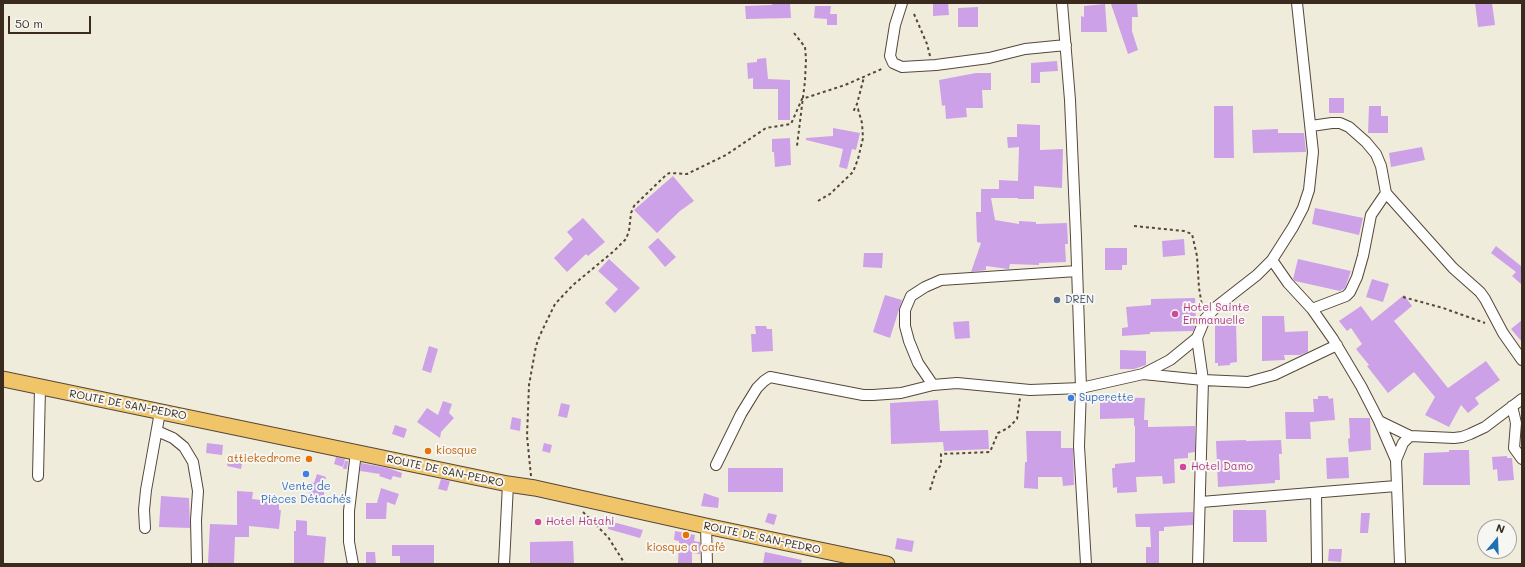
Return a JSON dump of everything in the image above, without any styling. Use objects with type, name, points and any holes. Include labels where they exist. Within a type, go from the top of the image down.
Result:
[{"type":"main road","name":"ROUTE DE SAN-PEDRO","points":[[3,379],[40,388],[508,484],[535,488],[887,564]]},
{"type":"street","points":[[902,3],[895,25],[890,56],[893,63],[902,67],[936,65],[989,58],[1025,49],[1066,45]]},
{"type":"street","points":[[1062,3],[1071,116],[1081,388],[1079,446],[1086,564]]},
{"type":"street","points":[[716,465],[734,427],[757,388],[770,377],[868,395],[901,393],[932,385],[957,382],[1030,390],[1081,388],[1143,374],[1170,360],[1197,338],[1205,319],[1216,307],[1256,275],[1272,260],[1293,228],[1303,208],[1309,190],[1313,152],[1311,126],[1304,80],[1297,3]]},
{"type":"street","points":[[1311,126],[1332,123],[1340,124],[1349,127],[1366,142],[1376,154],[1381,166],[1386,193],[1453,268],[1480,292],[1503,333],[1522,360]]},
{"type":"street","points":[[1312,309],[1346,296],[1350,292],[1357,277],[1363,256],[1371,215],[1386,193]]},
{"type":"street","points":[[1272,260],[1288,283],[1312,309],[1336,345],[1379,421],[1396,460]]},
{"type":"street","points":[[932,385],[918,363],[905,326],[905,310],[911,296],[925,287],[941,280],[1077,271]]},
{"type":"street","points":[[1197,338],[1203,380],[1198,564]]},
{"type":"street","points":[[1143,374],[1203,380],[1248,382],[1274,375],[1336,345]]},
{"type":"street","points":[[38,476],[40,388]]},
{"type":"street","points":[[1379,421],[1410,436],[1454,438],[1466,436],[1485,427],[1522,398]]},
{"type":"street","points":[[1512,406],[1516,422],[1514,448],[1522,459]]},
{"type":"street","points":[[145,528],[144,510],[146,490],[160,412]]},
{"type":"street","points":[[157,431],[173,438],[184,448],[193,462],[198,491],[196,520],[197,564]]},
{"type":"street","points":[[1400,564],[1396,460],[1402,443],[1410,436]]},
{"type":"street","points":[[353,564],[349,542],[349,511],[356,452]]},
{"type":"street","points":[[504,564],[508,484]]},
{"type":"street","points":[[1200,502],[1396,486]]},
{"type":"street","points":[[1316,493],[1317,564]]},
{"type":"street","points":[[706,526],[707,564]]},
{"type":"path","points":[[914,14],[927,44],[930,56],[936,65]]},
{"type":"path","points":[[794,33],[805,47],[805,81],[797,146]]},
{"type":"path","points":[[535,488],[530,471],[528,446],[529,386],[536,346],[555,304],[573,285],[626,239],[629,231],[631,213],[634,206],[667,174],[687,174],[726,155],[766,128],[791,124],[802,99],[845,85],[893,63]]},
{"type":"path","points":[[818,201],[830,194],[852,172],[858,158],[863,138],[862,123],[858,109],[854,110],[864,77]]},
{"type":"path","points":[[1134,226],[1184,231],[1192,234],[1197,256],[1199,288],[1205,319]]},
{"type":"path","points":[[1403,297],[1476,319],[1503,333]]},
{"type":"path","points":[[930,490],[936,472],[941,464],[941,454],[990,452],[998,433],[1008,428],[1017,418],[1020,397],[1030,390]]},
{"type":"path","points":[[572,496],[584,513],[608,537],[625,564]]},
{"type":"building","points":[[772,3],[790,3],[791,18],[746,19],[745,6],[772,5]]},
{"type":"building","points":[[933,3],[948,3],[949,15],[933,16]]},
{"type":"building","points":[[1137,3],[1138,17],[1132,17],[1132,31],[1138,50],[1128,54],[1111,4]]},
{"type":"building","points":[[1475,3],[1492,3],[1495,25],[1478,27]]},
{"type":"building","points":[[1105,4],[1107,32],[1081,32],[1081,16],[1084,17],[1084,6]]},
{"type":"building","points":[[815,6],[831,6],[830,14],[837,14],[837,25],[827,25],[827,19],[814,18]]},
{"type":"building","points":[[978,7],[978,27],[958,27],[958,8]]},
{"type":"building","points":[[766,58],[768,79],[790,80],[790,120],[778,120],[778,89],[753,89],[753,78],[748,79],[747,63],[757,62],[757,59]]},
{"type":"building","points":[[1057,61],[1058,71],[1040,72],[1040,83],[1031,83],[1031,63]]},
{"type":"building","points":[[976,73],[991,73],[991,90],[982,90],[983,108],[966,108],[967,117],[946,119],[945,105],[942,106],[939,80]]},
{"type":"building","points":[[1329,98],[1344,98],[1344,113],[1329,113]]},
{"type":"building","points":[[1214,106],[1233,106],[1234,158],[1214,158]]},
{"type":"building","points":[[1369,106],[1381,106],[1381,116],[1388,116],[1388,133],[1368,133]]},
{"type":"building","points":[[1017,124],[1040,125],[1040,150],[1063,149],[1062,188],[1034,186],[1034,199],[991,198],[995,220],[1019,224],[1019,221],[1036,222],[1036,224],[1067,223],[1068,244],[1065,244],[1066,262],[1039,263],[1039,265],[1010,264],[1009,269],[986,266],[986,270],[971,272],[981,243],[977,242],[976,212],[981,212],[981,189],[999,189],[999,180],[1018,181],[1019,147],[1008,148],[1007,137],[1017,137]]},
{"type":"building","points":[[833,128],[860,133],[856,150],[852,149],[847,169],[839,167],[843,149],[806,140],[806,138],[833,136]]},
{"type":"building","points":[[1278,129],[1278,133],[1304,133],[1306,152],[1253,153],[1252,130]]},
{"type":"building","points":[[790,138],[791,165],[775,167],[774,152],[772,152],[772,139]]},
{"type":"building","points":[[1422,147],[1425,160],[1391,167],[1389,153]]},
{"type":"building","points":[[673,176],[694,201],[680,211],[657,233],[634,210]]},
{"type":"building","points":[[1315,208],[1363,218],[1359,235],[1312,224]]},
{"type":"building","points":[[583,218],[605,242],[588,256],[586,254],[567,272],[554,258],[573,239],[567,232]]},
{"type":"building","points":[[658,238],[676,257],[665,267],[648,247]]},
{"type":"building","points":[[1184,239],[1185,255],[1163,257],[1162,241]]},
{"type":"building","points":[[1496,246],[1521,266],[1522,265],[1522,285],[1512,276],[1516,272],[1491,253]]},
{"type":"building","points":[[1105,248],[1127,248],[1127,265],[1122,265],[1122,270],[1105,270]]},
{"type":"building","points":[[864,253],[883,253],[882,268],[863,267]]},
{"type":"building","points":[[609,259],[640,288],[615,313],[605,303],[618,289],[598,271]]},
{"type":"building","points":[[1298,259],[1351,271],[1345,288],[1340,291],[1295,281],[1293,279]]},
{"type":"building","points":[[1372,279],[1389,284],[1383,302],[1366,297]]},
{"type":"building","points":[[885,295],[902,300],[890,338],[873,332]]},
{"type":"building","points":[[1404,295],[1412,306],[1394,321],[1448,388],[1486,361],[1500,380],[1475,398],[1479,404],[1468,413],[1461,405],[1449,427],[1425,415],[1435,397],[1414,372],[1388,393],[1356,349],[1362,344],[1351,328],[1347,331],[1339,321],[1361,306],[1372,321]]},
{"type":"building","points":[[1195,298],[1196,324],[1193,331],[1150,332],[1150,334],[1122,336],[1122,328],[1128,327],[1126,307],[1151,305],[1151,299]]},
{"type":"building","points":[[1262,316],[1284,316],[1285,332],[1308,331],[1308,352],[1300,355],[1284,355],[1285,360],[1262,361]]},
{"type":"building","points":[[1215,320],[1236,320],[1237,362],[1230,363],[1230,365],[1218,366],[1218,363],[1215,363]]},
{"type":"building","points":[[1522,320],[1522,342],[1511,329]]},
{"type":"building","points":[[969,321],[970,338],[955,339],[953,322]]},
{"type":"building","points":[[755,326],[766,326],[767,329],[772,329],[773,351],[752,352],[751,334],[756,334]]},
{"type":"building","points":[[429,346],[438,349],[431,373],[422,370]]},
{"type":"building","points":[[1120,350],[1146,351],[1146,365],[1134,369],[1120,369]]},
{"type":"building","points":[[1318,396],[1328,396],[1329,399],[1333,398],[1335,420],[1310,422],[1311,439],[1286,439],[1285,412],[1314,412],[1313,399],[1318,399]]},
{"type":"building","points":[[1106,397],[1145,398],[1144,420],[1148,420],[1148,427],[1195,426],[1195,452],[1188,453],[1188,458],[1174,459],[1175,483],[1163,484],[1162,476],[1136,477],[1137,492],[1117,493],[1117,487],[1113,488],[1112,468],[1115,468],[1115,464],[1135,462],[1135,426],[1134,418],[1100,419],[1100,402],[1106,402]]},
{"type":"building","points":[[938,400],[940,431],[988,430],[989,449],[944,451],[943,442],[891,444],[890,403]]},
{"type":"building","points":[[443,401],[452,404],[449,413],[454,418],[441,432],[440,438],[417,422],[427,408],[438,415]]},
{"type":"building","points":[[561,403],[570,405],[567,418],[558,416]]},
{"type":"building","points":[[512,417],[521,419],[520,431],[510,429]]},
{"type":"building","points":[[1349,418],[1370,418],[1371,450],[1349,452]]},
{"type":"building","points":[[395,425],[407,429],[404,438],[392,434]]},
{"type":"building","points":[[1026,431],[1061,431],[1061,448],[1073,448],[1074,485],[1063,486],[1062,477],[1038,477],[1038,489],[1024,488],[1025,462],[1027,462]]},
{"type":"building","points":[[1281,440],[1282,454],[1279,454],[1280,480],[1275,480],[1275,483],[1218,487],[1216,441]]},
{"type":"building","points":[[207,443],[223,445],[222,455],[206,453]]},
{"type":"building","points":[[544,443],[552,445],[550,453],[542,451]]},
{"type":"building","points":[[1449,450],[1469,450],[1470,485],[1423,485],[1424,453],[1449,452]]},
{"type":"building","points":[[229,456],[243,459],[241,469],[227,466]]},
{"type":"building","points":[[1507,456],[1507,458],[1512,458],[1514,480],[1498,481],[1497,469],[1493,470],[1492,457]]},
{"type":"building","points":[[336,457],[345,459],[343,467],[334,464]]},
{"type":"building","points":[[1348,457],[1349,478],[1327,479],[1326,458]]},
{"type":"building","points":[[345,461],[348,461],[347,469],[343,469]]},
{"type":"building","points":[[361,463],[388,468],[402,473],[401,478],[393,476],[391,480],[379,476],[380,474],[360,471]]},
{"type":"building","points":[[728,468],[783,468],[783,492],[728,492]]},
{"type":"building","points":[[317,474],[326,477],[324,483],[324,501],[309,500],[310,482],[314,483]]},
{"type":"building","points":[[441,479],[450,481],[447,491],[438,489]]},
{"type":"building","points":[[381,488],[399,494],[395,505],[387,502],[386,519],[366,519],[366,503],[377,503]]},
{"type":"building","points":[[237,491],[253,492],[252,499],[279,502],[279,510],[281,510],[279,529],[249,526],[249,537],[235,537],[234,564],[208,563],[210,524],[237,525]]},
{"type":"building","points":[[704,493],[719,498],[718,508],[701,506]]},
{"type":"building","points":[[161,496],[189,498],[190,528],[159,527]]},
{"type":"building","points":[[1233,510],[1266,510],[1267,542],[1233,542]]},
{"type":"building","points":[[1193,512],[1193,525],[1164,527],[1164,531],[1159,531],[1159,564],[1146,564],[1146,547],[1151,547],[1150,527],[1136,527],[1135,514]]},
{"type":"building","points":[[768,513],[777,515],[774,525],[765,522]]},
{"type":"building","points":[[1361,513],[1370,513],[1368,533],[1360,533]]},
{"type":"building","points":[[296,520],[307,521],[307,535],[326,537],[324,564],[294,564],[294,531],[296,531]]},
{"type":"building","points":[[609,521],[643,530],[640,538],[608,529]]},
{"type":"building","points":[[675,531],[695,535],[694,541],[700,542],[700,554],[692,553],[692,564],[678,564],[679,541],[674,540]]},
{"type":"building","points":[[897,538],[914,541],[912,552],[895,549]]},
{"type":"building","points":[[573,541],[574,564],[530,564],[530,542]]},
{"type":"building","points":[[392,545],[434,545],[434,564],[400,564],[400,556],[392,556]]},
{"type":"building","points":[[1329,549],[1342,549],[1341,562],[1328,561]]},
{"type":"building","points":[[366,552],[375,552],[376,564],[366,564]]},
{"type":"building","points":[[765,552],[802,560],[801,564],[763,564]]},
{"type":"place","name":"DREN","points":[[1057,300]]},
{"type":"place","name":"Hotel Sainte Emmanuelle","points":[[1175,314]]},
{"type":"place","name":"Superette","points":[[1071,398]]},
{"type":"place","name":"kiosque","points":[[428,451]]},
{"type":"place","name":"attiekedrome","points":[[309,459]]},
{"type":"place","name":"Hotel Damo","points":[[1183,467]]},
{"type":"place","name":"Vente de Pièces Détachés","points":[[306,474]]},
{"type":"place","name":"Hotel Hatahi","points":[[538,522]]},
{"type":"place","name":"kiosque a café","points":[[686,535]]}]
